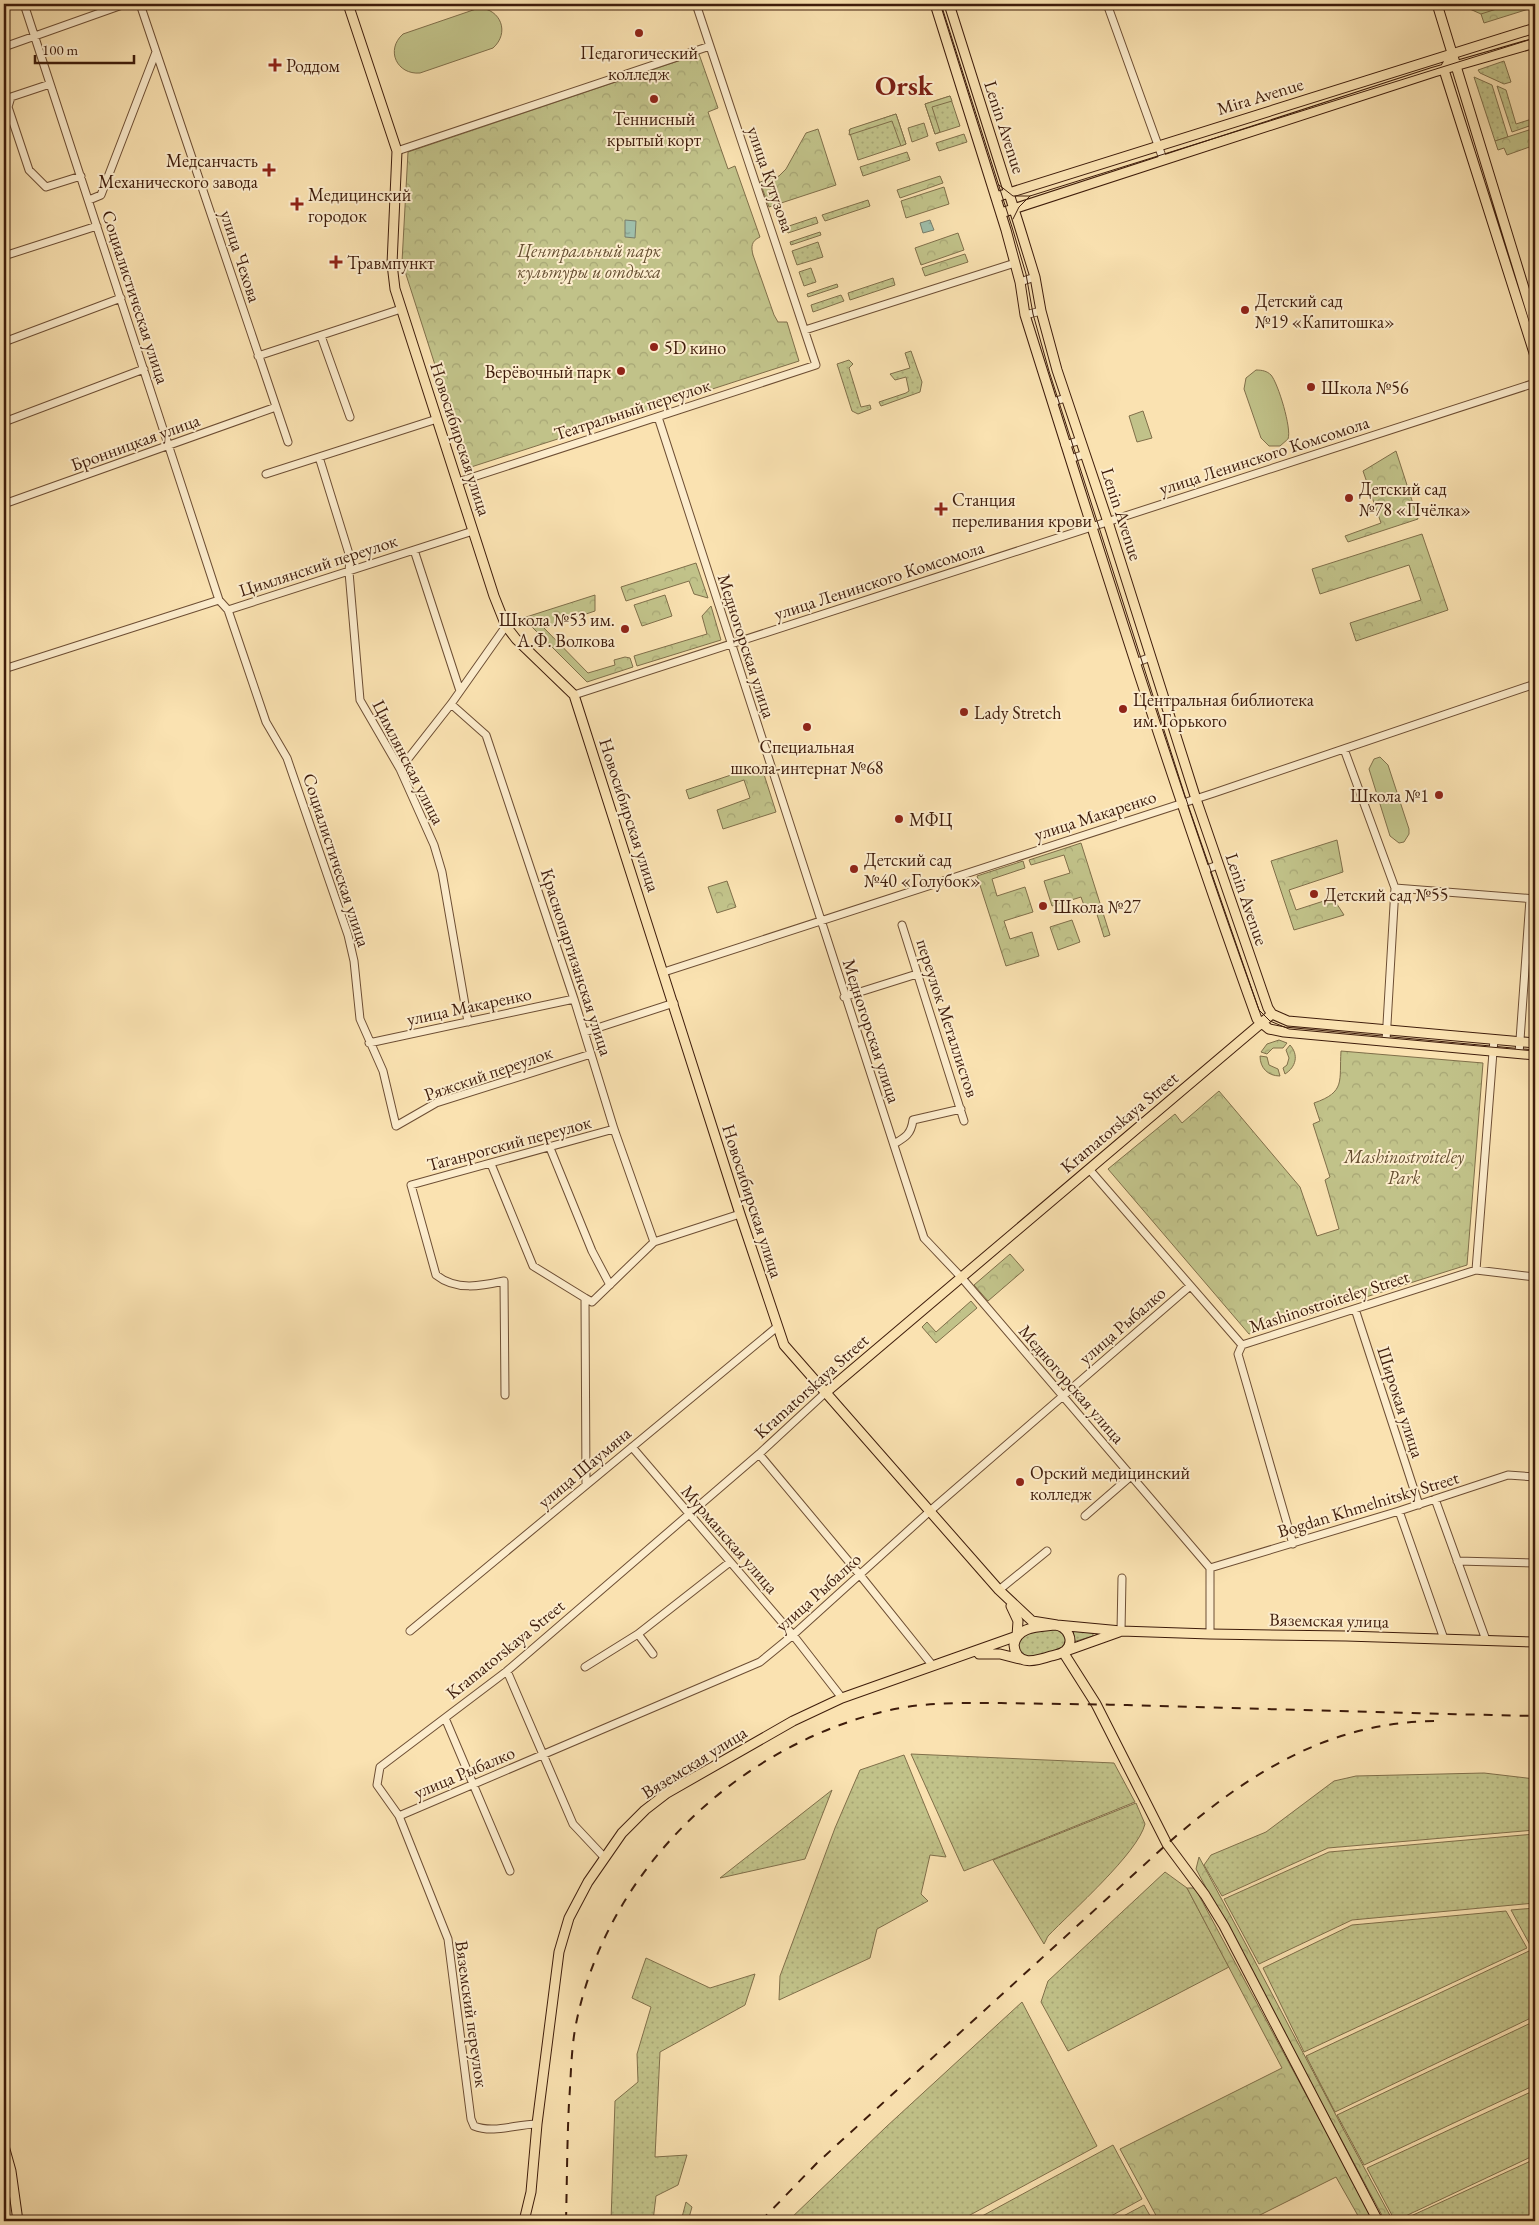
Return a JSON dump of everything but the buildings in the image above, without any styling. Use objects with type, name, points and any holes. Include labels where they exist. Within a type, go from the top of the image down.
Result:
[{"type":"main road","name":"Новосибирская улица","points":[[348,4],[397,151],[392,264],[395,289],[494,596],[506,626],[516,639],[574,695],[740,1214],[784,1345],[999,1590]]},
{"type":"main road","name":"Lenin Avenue","points":[[936,4],[1001,213],[1020,282],[1025,315],[1065,445],[1181,803],[1223,927],[1260,1024]]},
{"type":"main road","name":"Lenin Avenue","points":[[949,4],[1035,277],[1041,311],[1057,370],[1108,522],[1196,799],[1264,1001],[1272,1014]]},
{"type":"main road","points":[[1437,4],[1458,66],[1535,324]]},
{"type":"main road","name":"Mira Avenue","points":[[996,197],[1535,28]]},
{"type":"main road","name":"Mira Avenue","points":[[1001,213],[1183,152],[1535,43]]},
{"type":"main road","points":[[1454,54],[1444,70],[1535,356]]},
{"type":"main road","points":[[1272,1014],[1288,1021],[1527,1042]]},
{"type":"main road","name":"Kramatorskaya Street","points":[[825,1393],[1272,1014]]},
{"type":"main road","points":[[1260,1024],[1275,1030],[1309,1034],[1535,1055]]},
{"type":"main road","points":[[999,1590],[1029,1619],[1064,1628],[1069,1636],[1068,1646],[1063,1652]]},
{"type":"main road","points":[[999,1590],[1016,1614],[1018,1625],[1014,1649],[1023,1660]]},
{"type":"main road","points":[[964,1656],[1017,1636],[1026,1630],[1057,1625]]},
{"type":"main road","name":"Вяземская улица","points":[[1057,1625],[1122,1631],[1535,1642]]},
{"type":"main road","points":[[964,1656],[994,1653],[1034,1661],[1122,1631]]},
{"type":"main road","points":[[1063,1652],[1096,1704],[1167,1844],[1205,1895],[1224,1926],[1378,2221]]},
{"type":"main road","name":"Вяземская улица","points":[[524,2221],[531,2192],[537,2124],[559,1952],[569,1918],[588,1882],[622,1832],[645,1810],[667,1794],[793,1721],[842,1698],[964,1656]]},
{"type":"main road","points":[[4,2146],[11,2171],[18,2221]]},
{"type":"street","name":"Социалистическая улица","points":[[24,4],[219,600]]},
{"type":"street","points":[[4,47],[124,4]]},
{"type":"street","name":"улица Чехова","points":[[140,4],[288,442]]},
{"type":"street","name":"улица Кутузова","points":[[696,4],[816,365]]},
{"type":"street","points":[[1107,4],[1163,159]]},
{"type":"street","points":[[946,36],[958,32]]},
{"type":"street","points":[[397,151],[710,46]]},
{"type":"street","points":[[89,200],[101,195],[156,52]]},
{"type":"street","points":[[1361,82],[1365,95]]},
{"type":"street","points":[[50,84],[11,97],[8,107],[29,170],[46,188],[81,176]]},
{"type":"street","points":[[962,88],[974,85]]},
{"type":"street","points":[[1339,89],[1343,102]]},
{"type":"street","points":[[1276,108],[1280,122]]},
{"type":"street","points":[[1179,139],[1183,152]]},
{"type":"street","points":[[1114,160],[1118,174]]},
{"type":"street","points":[[4,256],[97,226]]},
{"type":"street","points":[[805,330],[1014,262]]},
{"type":"street","points":[[1020,282],[1035,277]]},
{"type":"street","points":[[4,342],[121,298]]},
{"type":"street","points":[[258,356],[401,309]]},
{"type":"street","points":[[1025,315],[1041,311]]},
{"type":"street","points":[[322,336],[350,417]]},
{"type":"street","name":"Театральный переулок","points":[[458,482],[816,365]]},
{"type":"street","points":[[4,422],[144,370]]},
{"type":"street","points":[[1043,374],[1057,370]]},
{"type":"street","name":"улица Ленинского Комсомола","points":[[574,695],[1535,383]]},
{"type":"street","points":[[1052,402],[1066,398]]},
{"type":"street","name":"Бронницкая улица","points":[[4,504],[276,407]]},
{"type":"street","name":"Медногорская улица","points":[[658,417],[844,997],[924,1238],[961,1277],[1210,1568]]},
{"type":"street","points":[[266,474],[437,419]]},
{"type":"street","points":[[1065,445],[1081,440]]},
{"type":"street","points":[[1070,459],[1085,454]]},
{"type":"street","name":"Цимлянская улица","points":[[319,457],[350,557],[349,572],[360,700],[400,769],[428,828],[442,872],[468,1022]]},
{"type":"street","name":"Цимлянский переулок","points":[[4,669],[219,600],[228,610],[473,531]]},
{"type":"street","points":[[414,550],[460,691]]},
{"type":"street","name":"Социалистическая улица","points":[[228,610],[266,722],[287,758],[348,935],[354,961],[360,1019],[369,1043],[377,1055],[383,1070],[396,1126]]},
{"type":"street","points":[[400,769],[451,704],[506,626]]},
{"type":"street","points":[[1135,663],[1151,657]]},
{"type":"street","name":"улица Макаренко","points":[[664,972],[1196,799],[1535,684]]},
{"type":"street","name":"Краснопартизанская улица","points":[[451,704],[486,735],[585,1032],[614,1129],[654,1242]]},
{"type":"street","points":[[1344,749],[1395,888],[1386,1042]]},
{"type":"street","points":[[1204,870],[1218,864]]},
{"type":"street","points":[[1395,888],[1532,899],[1527,1042],[1522,1054]]},
{"type":"street","points":[[1223,927],[1237,921]]},
{"type":"street","name":"переулок Металлистов","points":[[902,925],[964,1121]]},
{"type":"street","points":[[844,997],[917,974]]},
{"type":"street","name":"улица Макаренко","points":[[369,1043],[574,999]]},
{"type":"street","points":[[585,1032],[674,1003]]},
{"type":"street","points":[[1309,1034],[1310,1023]]},
{"type":"street","points":[[1476,1050],[1477,1038]]},
{"type":"street","points":[[1476,1270],[1494,1039]]},
{"type":"street","name":"Ряжский переулок","points":[[396,1126],[436,1103],[592,1054]]},
{"type":"street","points":[[894,1144],[906,1137],[912,1130],[913,1120],[961,1109]]},
{"type":"street","name":"Таганрогский переулок","points":[[505,1395],[504,1281],[472,1287],[443,1280],[436,1275],[411,1185],[614,1129]]},
{"type":"street","points":[[550,1148],[592,1251],[610,1285]]},
{"type":"street","points":[[491,1164],[533,1266],[592,1302],[654,1242],[740,1214]]},
{"type":"street","name":"Mashinostroiteley Street","points":[[1089,1169],[1242,1345],[1476,1270],[1535,1277]]},
{"type":"street","name":"улица Рыбалко","points":[[399,1816],[760,1662],[793,1635],[930,1511],[1190,1286]]},
{"type":"street","points":[[585,1298],[586,1485]]},
{"type":"street","name":"Широкая улица","points":[[1355,1309],[1419,1505]]},
{"type":"street","name":"улица Шаумяна","points":[[410,1631],[777,1326]]},
{"type":"street","points":[[1242,1345],[1238,1354],[1293,1544]]},
{"type":"street","name":"Kramatorskaya Street","points":[[380,1767],[507,1671],[760,1454],[825,1393]]},
{"type":"street","name":"Мурманская улица","points":[[632,1447],[793,1635],[842,1698]]},
{"type":"street","points":[[760,1454],[933,1666]]},
{"type":"street","name":"Bogdan Khmelnitsky Street","points":[[1210,1568],[1419,1505],[1508,1475],[1535,1477]]},
{"type":"street","points":[[1085,1516],[1131,1476]]},
{"type":"street","points":[[1435,1499],[1486,1640]]},
{"type":"street","points":[[1399,1511],[1444,1639]]},
{"type":"street","points":[[999,1590],[1047,1551]]},
{"type":"street","points":[[1457,1561],[1535,1563]]},
{"type":"street","points":[[585,1667],[638,1634],[730,1562]]},
{"type":"street","points":[[1210,1568],[1210,1634]]},
{"type":"street","points":[[1122,1578],[1122,1631]]},
{"type":"street","points":[[638,1634],[654,1654]]},
{"type":"street","points":[[507,1671],[573,1824],[604,1857]]},
{"type":"street","points":[[445,1718],[510,1871]]},
{"type":"street","name":"Вяземский переулок","points":[[380,1767],[377,1785],[399,1816],[448,1939],[471,2119],[474,2126],[482,2130],[522,2124],[537,2124]]},
{"type":"green space","points":[[1462,4],[1512,4],[1481,14]]},
{"type":"green space","points":[[1487,4],[1535,4],[1535,7],[1484,23],[1481,14]]},
{"type":"green space","points":[[479,8],[487,9],[493,13],[501,23],[501,36],[493,48],[420,73],[412,73],[400,66],[394,54],[398,40],[403,34]]},
{"type":"green space","name":"Центральный парк культуры и отдыха","points":[[699,54],[718,108],[708,112],[728,169],[735,166],[760,237],[752,245],[753,255],[774,315],[778,322],[787,322],[799,361],[468,468],[402,262],[408,152]]},
{"type":"green space","points":[[1504,61],[1511,82],[1504,84],[1480,73],[1478,70]]},
{"type":"green space","points":[[1474,77],[1492,85],[1508,137],[1495,141]]},
{"type":"green space","points":[[1497,86],[1506,90],[1516,124],[1535,118],[1535,124],[1512,132]]},
{"type":"green space","points":[[950,96],[960,126],[935,134],[925,104]]},
{"type":"green space","points":[[950,96],[952,101],[932,107],[940,132],[935,134],[925,104]]},
{"type":"green space","points":[[896,114],[906,144],[858,160],[849,130]]},
{"type":"green space","points":[[896,114],[906,144],[901,146],[892,121],[849,135],[850,129]]},
{"type":"green space","points":[[924,123],[928,136],[912,142],[908,128]]},
{"type":"green space","points":[[1535,128],[1535,145],[1507,155],[1504,148],[1498,150],[1495,141]]},
{"type":"green space","points":[[818,129],[836,185],[769,207],[760,182],[779,176],[786,169],[806,133]]},
{"type":"green space","points":[[964,134],[967,142],[939,151],[936,143]]},
{"type":"green space","points":[[907,152],[910,160],[863,176],[860,167]]},
{"type":"green space","points":[[940,176],[943,183],[900,198],[897,190]]},
{"type":"green space","points":[[944,187],[949,204],[906,218],[901,201]]},
{"type":"green space","points":[[868,200],[870,206],[825,221],[822,215]]},
{"type":"green space","points":[[816,217],[818,223],[788,233],[786,227]]},
{"type":"green space","points":[[820,232],[821,235],[791,245],[790,242]]},
{"type":"green space","points":[[958,233],[964,250],[921,265],[915,248]]},
{"type":"green space","points":[[818,242],[823,257],[797,265],[792,251]]},
{"type":"green space","points":[[965,254],[968,262],[925,276],[922,268]]},
{"type":"green space","points":[[811,268],[816,282],[804,286],[799,272]]},
{"type":"green space","points":[[893,278],[895,285],[850,300],[848,293]]},
{"type":"green space","points":[[837,284],[838,287],[808,297],[807,294]]},
{"type":"green space","points":[[841,295],[844,301],[813,312],[811,305]]},
{"type":"green space","points":[[911,351],[922,382],[920,392],[881,406],[879,402],[909,391],[906,377],[895,380],[890,374],[910,368],[905,353]]},
{"type":"green space","points":[[849,360],[853,364],[849,368],[861,407],[870,405],[871,409],[858,414],[852,411],[837,364]]},
{"type":"green space","points":[[1256,370],[1264,371],[1271,375],[1281,396],[1289,434],[1288,439],[1280,446],[1269,446],[1261,438],[1244,389],[1246,378]]},
{"type":"green space","points":[[1143,411],[1152,438],[1137,442],[1129,416]]},
{"type":"green space","points":[[1396,451],[1418,519],[1348,542],[1345,536],[1381,523],[1363,471]]},
{"type":"green space","points":[[1422,534],[1448,610],[1356,641],[1350,623],[1421,600],[1409,565],[1320,594],[1312,569]]},
{"type":"green space","points":[[696,563],[708,598],[694,594],[689,581],[626,601],[621,587]]},
{"type":"green space","points":[[595,595],[595,611],[544,628],[588,673],[615,665],[614,660],[625,657],[630,658],[633,667],[587,682],[523,618]]},
{"type":"green space","points":[[665,595],[672,616],[642,626],[634,605]]},
{"type":"green space","points":[[711,606],[721,640],[637,666],[634,656],[707,634],[702,616]]},
{"type":"green space","points":[[1380,757],[1388,765],[1409,829],[1409,834],[1404,842],[1399,843],[1390,836],[1369,769],[1374,759]]},
{"type":"green space","points":[[761,765],[776,812],[723,829],[717,810],[750,798],[744,780],[689,799],[686,790]]},
{"type":"green space","name":"Детский сад №55","points":[[1337,840],[1343,872],[1289,890],[1296,910],[1333,898],[1344,915],[1294,930],[1271,861]]},
{"type":"green space","points":[[1081,843],[1110,935],[1104,937],[1095,908],[1086,911],[1081,897],[1052,906],[1044,881],[1070,873],[1064,855],[1031,865],[1029,860]]},
{"type":"green space","points":[[1023,861],[1025,868],[992,879],[997,896],[1025,887],[1033,912],[1004,921],[1010,939],[1032,932],[1039,956],[1006,966],[977,876]]},
{"type":"green space","points":[[727,881],[736,907],[717,913],[708,887]]},
{"type":"green space","points":[[1072,920],[1080,942],[1058,950],[1050,927]]},
{"type":"green space","points":[[1279,1040],[1287,1043],[1283,1048],[1273,1048],[1267,1054],[1261,1052],[1267,1044]]},
{"type":"green space","points":[[1290,1045],[1295,1053],[1295,1061],[1292,1068],[1285,1074],[1283,1068],[1287,1065],[1289,1058],[1286,1050]]},
{"type":"green space","name":"Mashinostroiteley Park","points":[[1341,1051],[1483,1063],[1467,1265],[1249,1334],[1108,1169],[1175,1114],[1182,1123],[1219,1091],[1300,1187],[1317,1236],[1339,1229],[1325,1180],[1330,1177],[1313,1124],[1320,1121],[1314,1103],[1331,1094],[1339,1084]]},
{"type":"green space","points":[[1260,1056],[1267,1057],[1269,1065],[1278,1069],[1280,1076],[1272,1075],[1263,1068]]},
{"type":"green space","points":[[1010,1254],[1024,1270],[988,1301],[974,1285]]},
{"type":"green space","points":[[971,1301],[977,1308],[936,1343],[922,1327],[927,1322],[936,1332]]},
{"type":"green space","points":[[1054,1629],[1061,1630],[1066,1637],[1063,1647],[1053,1652],[1028,1657],[1020,1653],[1019,1642],[1026,1635]]},
{"type":"green space","points":[[1071,1631],[1093,1633],[1093,1636],[1073,1642]]},
{"type":"green space","points":[[911,1754],[1114,1763],[1135,1802],[964,1871]]},
{"type":"green space","points":[[904,1755],[946,1857],[930,1855],[921,1894],[928,1901],[877,1929],[870,1958],[779,2000],[780,1976],[835,1828],[860,1770]]},
{"type":"green space","points":[[1484,1773],[1535,1779],[1535,1830],[1328,1848],[1222,1896],[1204,1865],[1211,1855],[1266,1832],[1334,1781],[1356,1776]]},
{"type":"green space","points":[[832,1790],[805,1859],[720,1878]]},
{"type":"green space","points":[[1136,1803],[1145,1824],[1140,1836],[1117,1866],[1048,1936],[1044,1944],[993,1860]]},
{"type":"green space","points":[[1535,1834],[1535,1903],[1352,1920],[1259,1964],[1224,1899],[1329,1852]]},
{"type":"green space","points":[[1199,1857],[1393,2221],[1385,2221],[1196,1869]]},
{"type":"green space","points":[[1165,1872],[1187,1888],[1229,1967],[1068,2051],[1041,2002],[1048,1981]]},
{"type":"green space","points":[[1187,1888],[1195,1888],[1374,2221],[1361,2221],[1336,2177],[1248,2221],[1159,2221],[1120,2149],[1282,2068]]},
{"type":"green space","points":[[1535,1908],[1535,1954],[1511,1910]]},
{"type":"green space","points":[[1506,1911],[1527,1948],[1304,2052],[1263,1968],[1352,1925]]},
{"type":"green space","points":[[1529,1951],[1535,1964],[1535,2016],[1335,2112],[1306,2056]]},
{"type":"green space","points":[[646,1958],[710,1988],[755,1974],[745,2005],[660,2052],[655,2157],[687,2155],[678,2185],[656,2196],[653,2221],[611,2221],[615,2101],[638,2082],[637,2054],[651,2007],[632,1998]]},
{"type":"green space","points":[[1022,2002],[1097,2146],[959,2221],[788,2221],[886,2127]]},
{"type":"green space","points":[[1535,2021],[1535,2085],[1364,2165],[1337,2115]]},
{"type":"green space","points":[[1535,2090],[1535,2155],[1395,2221],[1367,2168]]},
{"type":"green space","points":[[1113,2145],[1142,2199],[1102,2221],[973,2221]]},
{"type":"green space","points":[[1535,2159],[1535,2221],[1400,2221]]},
{"type":"green space","points":[[686,2202],[692,2207],[688,2221],[681,2221]]},
{"type":"green space","points":[[1144,2205],[1153,2221],[1114,2221]]},
{"type":"water","points":[[625,220],[636,221],[635,238],[625,237]]},
{"type":"water","points":[[930,220],[934,230],[923,233],[920,223]]},
{"type":"tram line","points":[[941,4],[1026,274],[1033,314],[1049,371],[1187,802],[1259,1010],[1270,1021],[1289,1029],[1535,1051]]},
{"type":"tram line","points":[[999,185],[1013,196],[1030,196],[1535,38]]},
{"type":"tram line","points":[[1013,219],[1019,207],[1030,196]]},
{"type":"railway","points":[[566,2221],[568,2118],[573,2043],[576,2024],[592,1967],[617,1914],[649,1866],[688,1822],[732,1784],[781,1752],[834,1727],[890,1710],[945,1704],[1127,1705],[1535,1716]]},
{"type":"railway","points":[[761,2221],[817,2163],[1167,1844],[1228,1795],[1259,1774],[1292,1756],[1326,1741],[1361,1730],[1399,1723],[1439,1721]]},
{"type":"place","name":"Педагогический колледж","points":[[639,33]]},
{"type":"place","name":"Роддом","points":[[275,65]]},
{"type":"place","name":"Теннисный крытый корт","points":[[654,99]]},
{"type":"place","name":"Медсанчасть Механического завода","points":[[269,170]]},
{"type":"place","name":"Медицинский городок","points":[[297,204]]},
{"type":"place","name":"Травмпункт","points":[[336,262]]},
{"type":"place","name":"Детский сад №19 «Капитошка»","points":[[1245,310]]},
{"type":"place","name":"5D кино","points":[[654,347]]},
{"type":"place","name":"Верёвочный парк","points":[[621,371]]},
{"type":"place","name":"Школа №56","points":[[1311,387]]},
{"type":"place","name":"Детский сад №78 «Пчёлка»","points":[[1349,498]]},
{"type":"place","name":"Станция переливания крови","points":[[941,509]]},
{"type":"place","name":"Школа №53 им. А.Ф. Волкова","points":[[625,629]]},
{"type":"place","name":"Центральная библиотека им. Горького","points":[[1123,709]]},
{"type":"place","name":"Lady Stretch","points":[[964,712]]},
{"type":"place","name":"Специальная школа-интернат №68","points":[[807,727]]},
{"type":"place","name":"Школа №1","points":[[1439,795]]},
{"type":"place","name":"МФЦ","points":[[899,819]]},
{"type":"place","name":"Детский сад №40 «Голубок»","points":[[854,869]]},
{"type":"place","name":"Детский сад №55","points":[[1314,894]]},
{"type":"place","name":"Школа №27","points":[[1043,906]]},
{"type":"place","name":"Орский медицинский колледж","points":[[1020,1482]]},
{"type":"district","name":"Orsk","points":[[904,85]]}]
